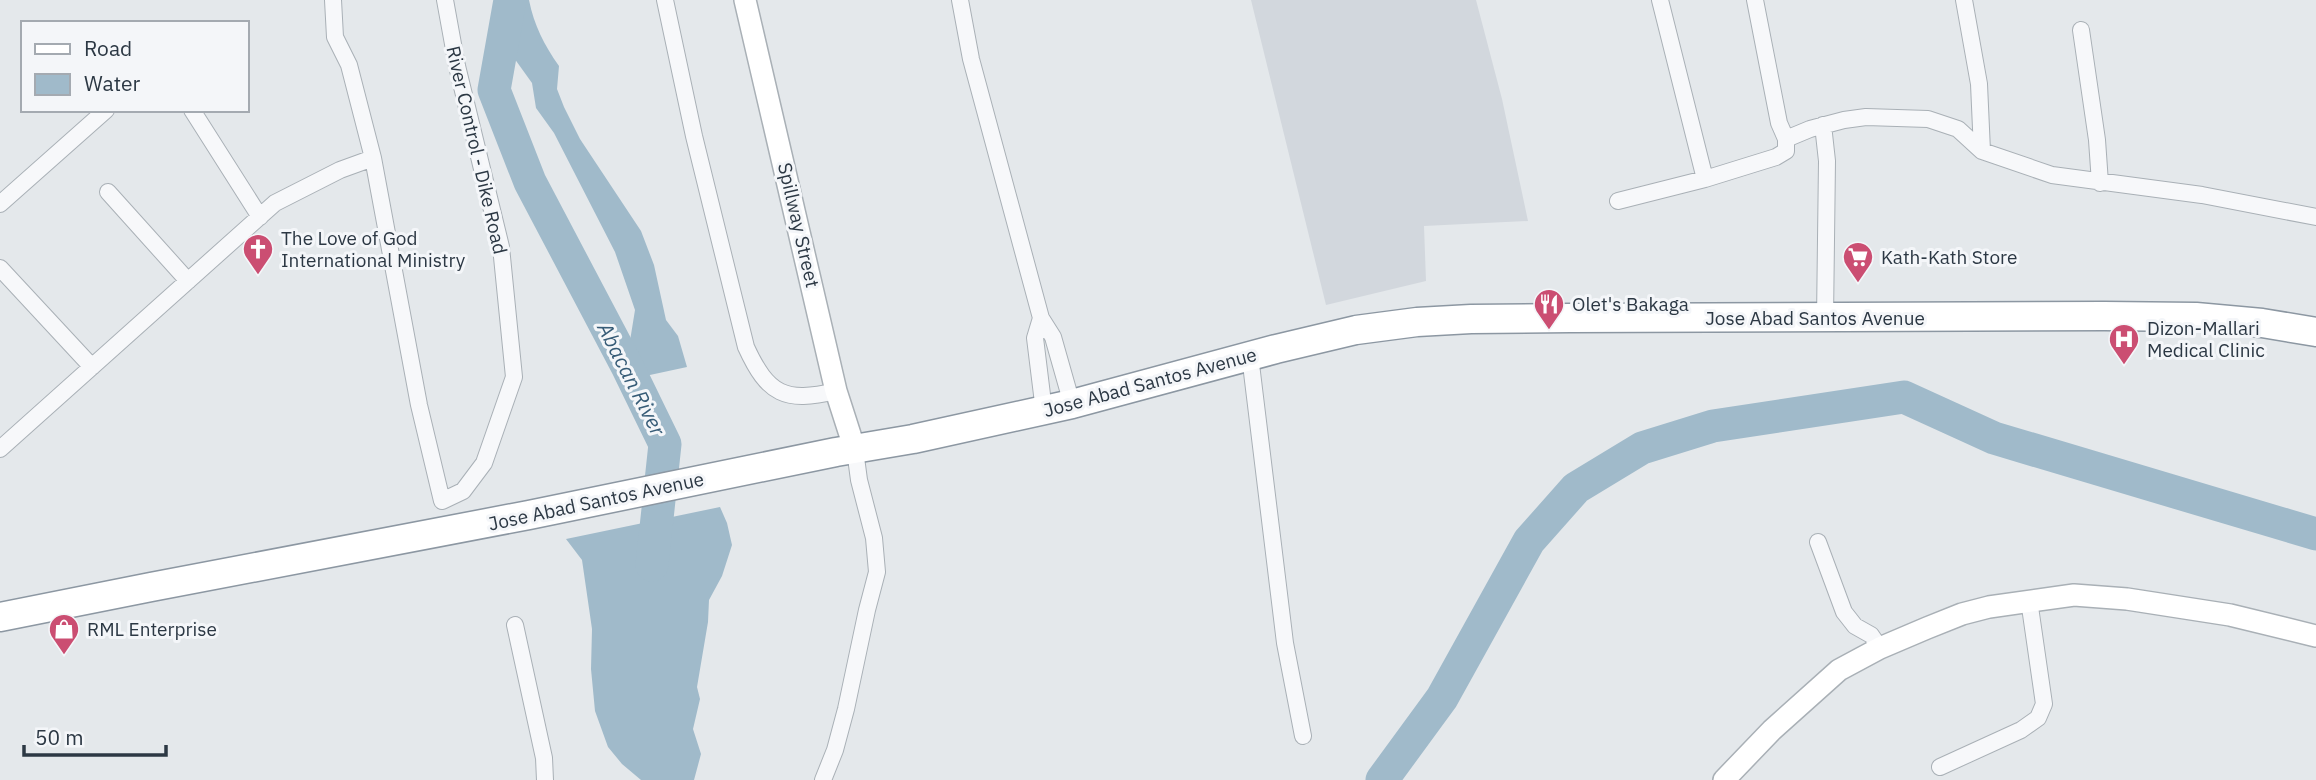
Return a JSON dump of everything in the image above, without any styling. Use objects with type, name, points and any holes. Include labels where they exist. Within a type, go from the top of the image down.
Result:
[{"type":"highway","name":"Jose Abad Santos Avenue","points":[[0,617],[151,586],[350,551],[1044,411],[1356,330],[1457,320],[2196,317],[2262,323],[2316,332]]},
{"type":"street","points":[[3,441],[92,367],[275,203],[340,170],[373,158],[349,65],[335,37],[333,0]]},
{"type":"street","name":"River Control - Dike Road","points":[[373,158],[419,405],[442,501],[463,491],[484,463],[514,377],[502,247],[460,79],[445,0]]},
{"type":"street","points":[[665,0],[694,136],[746,347],[755,367],[778,391],[795,397],[812,397],[836,391]]},
{"type":"street","name":"Spillway Street","points":[[745,0],[836,391],[846,451]]},
{"type":"street","points":[[960,0],[971,59],[1041,318],[1053,337],[1072,404]]},
{"type":"street","points":[[1660,0],[1705,179]]},
{"type":"street","points":[[1618,201],[1705,179],[1776,157],[1786,151],[1786,139],[1779,123],[1755,0]]},
{"type":"street","points":[[1964,0],[1979,84],[1982,151]]},
{"type":"street","points":[[2081,30],[2097,140],[2100,183]]},
{"type":"street","points":[[0,204],[104,112]]},
{"type":"street","points":[[193,112],[260,217]]},
{"type":"street","points":[[1786,139],[1822,125],[1866,117],[1928,119],[1958,129],[1982,151],[2052,176],[2202,195],[2316,217]]},
{"type":"street","points":[[1822,125],[1827,161],[1825,319]]},
{"type":"street","points":[[108,192],[188,281]]},
{"type":"street","points":[[0,268],[92,367]]},
{"type":"street","points":[[1041,318],[1035,338],[1044,411]]},
{"type":"street","points":[[1250,356],[1285,642],[1303,736]]},
{"type":"street","points":[[823,780],[835,750],[877,572],[874,538],[859,480],[846,451]]},
{"type":"street","points":[[1818,542],[1844,611],[1855,626],[1871,635],[1880,648]]},
{"type":"street","points":[[1724,780],[1772,730],[1839,670],[1880,648],[1962,614],[2029,600],[2074,595],[2127,599],[2230,615],[2316,636]]},
{"type":"street","points":[[1940,767],[2021,730],[2038,719],[2044,704],[2029,600]]},
{"type":"street","points":[[515,625],[544,758],[545,780]]},
{"type":"shaded area","points":[[1251,0],[1476,0],[1502,99],[1528,221],[1424,226],[1426,281],[1326,305]]},
{"type":"water","points":[[505,0],[529,0],[540,34],[559,66],[557,89],[564,107],[580,139],[641,231],[654,265],[666,320],[678,336],[687,367],[622,381],[620,363],[629,347],[635,310],[615,252],[554,133],[536,108],[532,83],[509,51]]},
{"type":"water","points":[[720,507],[732,545],[722,576],[709,600],[697,687],[700,699],[693,729],[701,754],[694,780],[641,780],[622,764],[608,747],[595,711],[591,669],[592,629],[582,560],[566,539]]},
{"type":"waterway","name":"Abacan River","points":[[510,0],[494,90],[530,182],[665,444],[652,565]]},
{"type":"waterway","points":[[1382,780],[1442,698],[1529,541],[1576,488],[1642,448],[1713,426],[1904,397],[1994,438],[2316,534]]},
{"type":"place","name":"The Love of God International Ministry","points":[[258,276]]},
{"type":"place","name":"Kath-Kath Store","points":[[1858,284]]},
{"type":"place","name":"Olet's Bakaga","points":[[1549,331]]},
{"type":"place","name":"Dizon-Mallari Medical Clinic","points":[[2124,366]]},
{"type":"place","name":"RML Enterprise","points":[[64,656]]}]
